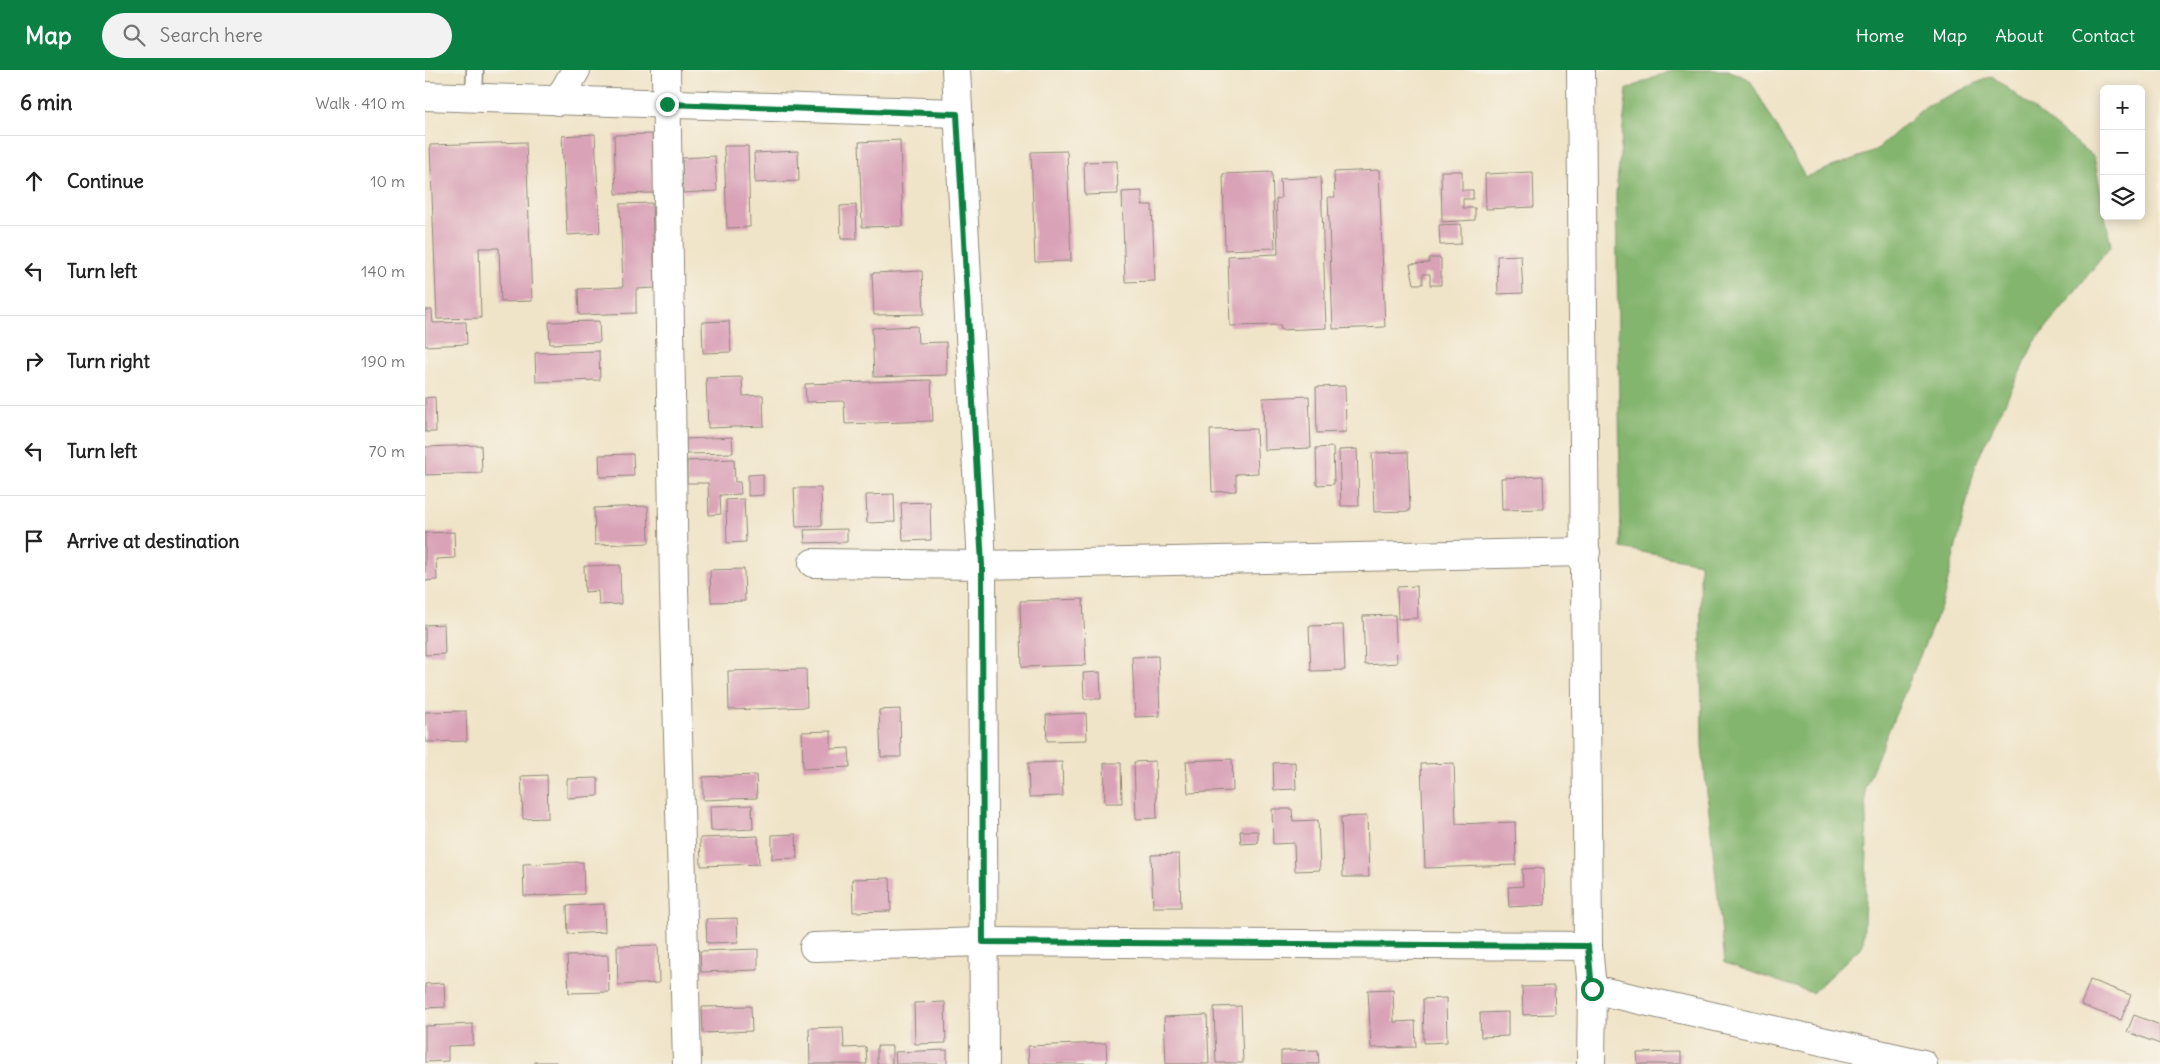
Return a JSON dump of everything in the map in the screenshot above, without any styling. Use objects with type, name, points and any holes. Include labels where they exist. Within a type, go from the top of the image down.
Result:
[{"type":"street","points":[[558,101],[576,70]]},
{"type":"street","points":[[666,70],[674,588],[687,1064]]},
{"type":"street","points":[[956,70],[982,565],[984,1064]]},
{"type":"street","points":[[1581,70],[1587,552],[1588,946],[1592,989],[1591,1064]]},
{"type":"street","points":[[425,96],[957,114]]},
{"type":"street","points":[[813,563],[982,565],[1587,552]]},
{"type":"street","points":[[815,947],[983,942],[1588,946]]},
{"type":"street","points":[[1592,989],[1923,1064]]},
{"type":"lane","points":[[474,98],[475,70]]},
{"type":"green space","points":[[1672,70],[1728,70],[1750,80],[1805,177],[1875,151],[1926,106],[1992,76],[2094,157],[2100,188],[2100,220],[2106,220],[2111,246],[2034,343],[1976,463],[1943,601],[1865,787],[1867,853],[1863,945],[1812,993],[1725,963],[1702,746],[1700,563],[1621,548],[1616,193],[1627,89]]},
{"type":"building","points":[[595,134],[600,233],[567,235],[562,136]]},
{"type":"building","points":[[652,134],[654,193],[616,194],[614,135]]},
{"type":"building","points":[[900,140],[903,226],[862,227],[859,142]]},
{"type":"building","points":[[526,142],[532,301],[501,302],[499,248],[479,248],[481,318],[437,319],[430,145]]},
{"type":"building","points":[[724,146],[748,146],[750,227],[727,228]]},
{"type":"building","points":[[798,151],[799,181],[755,183],[754,153]]},
{"type":"building","points":[[1067,151],[1071,261],[1035,262],[1031,152]]},
{"type":"building","points":[[715,156],[717,191],[683,193],[682,158]]},
{"type":"building","points":[[1117,161],[1118,194],[1085,195],[1084,162]]},
{"type":"building","points":[[1379,170],[1385,327],[1333,329],[1328,197],[1335,197],[1334,172]]},
{"type":"building","points":[[1441,171],[1462,171],[1462,190],[1473,190],[1473,199],[1463,199],[1463,208],[1475,208],[1475,220],[1442,222]]},
{"type":"building","points":[[1272,172],[1275,248],[1225,250],[1223,174]]},
{"type":"building","points":[[1533,172],[1534,207],[1486,209],[1485,174]]},
{"type":"building","points":[[1321,177],[1326,328],[1281,330],[1280,325],[1230,326],[1228,256],[1278,254],[1276,199],[1281,198],[1280,179]]},
{"type":"building","points":[[1142,191],[1142,205],[1152,205],[1155,281],[1125,282],[1122,192]]},
{"type":"building","points":[[652,203],[655,288],[636,289],[636,313],[579,315],[578,289],[623,287],[620,204]]},
{"type":"building","points":[[856,205],[857,239],[841,239],[840,206]]},
{"type":"building","points":[[1461,224],[1461,244],[1440,245],[1439,225]]},
{"type":"building","points":[[1521,255],[1523,293],[1498,294],[1497,256]]},
{"type":"building","points":[[1429,258],[1441,258],[1441,285],[1430,285],[1430,274],[1423,274],[1423,284],[1414,284],[1410,264],[1429,263]]},
{"type":"building","points":[[922,271],[924,314],[874,315],[872,273]]},
{"type":"building","points":[[425,310],[432,310],[433,323],[466,322],[467,344],[425,346]]},
{"type":"building","points":[[599,321],[600,342],[550,344],[549,322]]},
{"type":"building","points":[[729,321],[731,352],[703,353],[702,322]]},
{"type":"building","points":[[917,326],[918,343],[946,342],[947,375],[874,377],[872,328]]},
{"type":"building","points":[[599,351],[600,380],[536,382],[535,353]]},
{"type":"building","points":[[742,377],[743,396],[763,395],[764,426],[708,428],[706,378]]},
{"type":"building","points":[[931,380],[933,421],[845,424],[844,401],[806,402],[805,384]]},
{"type":"building","points":[[1345,386],[1346,432],[1317,433],[1316,387]]},
{"type":"building","points":[[1309,396],[1311,448],[1264,450],[1263,398]]},
{"type":"building","points":[[435,397],[436,432],[425,432],[425,398]]},
{"type":"building","points":[[1256,429],[1258,473],[1236,474],[1236,491],[1212,492],[1210,430]]},
{"type":"building","points":[[732,437],[733,453],[686,454],[686,439]]},
{"type":"building","points":[[481,445],[482,473],[425,475],[425,447]]},
{"type":"building","points":[[1333,447],[1334,484],[1317,485],[1316,448]]},
{"type":"building","points":[[1357,449],[1359,506],[1341,506],[1339,450]]},
{"type":"building","points":[[1408,452],[1410,511],[1374,512],[1372,453]]},
{"type":"building","points":[[633,454],[634,476],[600,477],[599,455]]},
{"type":"building","points":[[734,459],[735,482],[740,482],[741,494],[720,495],[721,514],[709,515],[708,483],[687,483],[687,461]]},
{"type":"building","points":[[763,474],[763,495],[748,496],[748,475]]},
{"type":"building","points":[[1543,476],[1544,509],[1502,510],[1501,478]]},
{"type":"building","points":[[794,488],[821,488],[822,526],[796,527]]},
{"type":"building","points":[[894,494],[895,522],[867,523],[866,495]]},
{"type":"building","points":[[744,499],[746,542],[727,543],[726,500]]},
{"type":"building","points":[[930,502],[931,540],[903,541],[901,503]]},
{"type":"building","points":[[648,506],[649,543],[595,545],[594,508]]},
{"type":"building","points":[[847,529],[847,542],[805,543],[804,530]]},
{"type":"building","points":[[454,532],[455,558],[436,559],[437,580],[425,581],[425,533]]},
{"type":"building","points":[[620,565],[621,604],[599,605],[598,591],[585,592],[584,566]]},
{"type":"building","points":[[744,569],[745,601],[711,602],[710,570]]},
{"type":"building","points":[[1417,586],[1418,618],[1398,619],[1397,587]]},
{"type":"building","points":[[1083,599],[1086,665],[1022,667],[1020,601]]},
{"type":"building","points":[[1395,615],[1397,663],[1365,665],[1363,616]]},
{"type":"building","points":[[444,624],[445,654],[425,655],[425,625]]},
{"type":"building","points":[[1343,625],[1345,670],[1311,671],[1309,626]]},
{"type":"building","points":[[1158,656],[1160,716],[1135,717],[1132,657]]},
{"type":"building","points":[[806,669],[807,707],[729,710],[728,671]]},
{"type":"building","points":[[1100,672],[1101,699],[1084,699],[1083,673]]},
{"type":"building","points":[[900,709],[901,757],[881,757],[879,710]]},
{"type":"building","points":[[466,711],[467,741],[425,742],[425,712]]},
{"type":"building","points":[[1086,713],[1087,740],[1047,741],[1046,715]]},
{"type":"building","points":[[831,731],[831,749],[849,748],[850,767],[803,769],[802,732]]},
{"type":"building","points":[[1232,759],[1233,791],[1188,793],[1186,761]]},
{"type":"building","points":[[1155,761],[1157,818],[1136,819],[1134,762]]},
{"type":"building","points":[[1062,762],[1063,796],[1029,797],[1028,763]]},
{"type":"building","points":[[1295,762],[1296,789],[1274,790],[1273,763]]},
{"type":"building","points":[[1104,763],[1121,763],[1122,803],[1105,803]]},
{"type":"building","points":[[1454,763],[1456,824],[1515,822],[1516,865],[1425,868],[1421,764]]},
{"type":"building","points":[[547,775],[548,818],[523,819],[521,776]]},
{"type":"building","points":[[756,775],[757,798],[703,800],[703,777]]},
{"type":"building","points":[[598,778],[598,796],[567,798],[567,779]]},
{"type":"building","points":[[752,805],[753,829],[711,831],[710,806]]},
{"type":"building","points":[[1272,809],[1292,809],[1293,821],[1318,820],[1320,870],[1295,871],[1294,843],[1273,844]]},
{"type":"building","points":[[1367,816],[1369,877],[1343,877],[1341,817]]},
{"type":"building","points":[[1240,831],[1258,831],[1258,843],[1241,844]]},
{"type":"building","points":[[796,834],[797,858],[772,859],[772,835]]},
{"type":"building","points":[[758,836],[759,864],[701,866],[700,838]]},
{"type":"building","points":[[1179,854],[1181,907],[1153,907],[1151,855]]},
{"type":"building","points":[[583,862],[584,894],[524,896],[523,864]]},
{"type":"building","points":[[1544,868],[1545,905],[1509,907],[1508,887],[1523,886],[1522,869]]},
{"type":"building","points":[[890,878],[891,911],[853,912],[852,879]]},
{"type":"building","points":[[604,904],[605,932],[568,934],[567,906]]},
{"type":"building","points":[[737,918],[738,942],[707,943],[706,919]]},
{"type":"building","points":[[658,945],[659,983],[618,985],[617,946]]},
{"type":"building","points":[[758,949],[758,970],[701,972],[700,951]]},
{"type":"building","points":[[608,955],[609,992],[569,993],[567,956]]},
{"type":"building","points":[[2090,980],[2131,995],[2121,1020],[2081,1005]]},
{"type":"building","points":[[444,983],[445,1007],[425,1008],[425,984]]},
{"type":"building","points":[[1554,986],[1555,1014],[1523,1015],[1522,987]]},
{"type":"building","points":[[1393,989],[1394,1022],[1415,1021],[1416,1047],[1371,1048],[1368,990]]},
{"type":"building","points":[[1446,998],[1447,1042],[1424,1043],[1423,999]]},
{"type":"building","points":[[945,1002],[946,1043],[915,1044],[914,1003]]},
{"type":"building","points":[[751,1006],[752,1031],[703,1033],[702,1007]]},
{"type":"building","points":[[1241,1006],[1243,1063],[1216,1063],[1214,1007]]},
{"type":"building","points":[[1508,1012],[1508,1036],[1481,1037],[1480,1013]]},
{"type":"building","points":[[1207,1015],[1209,1064],[1166,1064],[1164,1017]]},
{"type":"building","points":[[2134,1015],[2160,1025],[2160,1044],[2127,1032]]},
{"type":"building","points":[[473,1024],[473,1045],[448,1046],[448,1061],[425,1062],[425,1026]]},
{"type":"building","points":[[843,1027],[844,1048],[866,1047],[867,1064],[810,1064],[809,1028]]},
{"type":"building","points":[[1106,1043],[1107,1064],[1029,1064],[1028,1046]]},
{"type":"building","points":[[877,1046],[892,1046],[892,1064],[877,1064]]},
{"type":"building","points":[[947,1050],[947,1064],[896,1064],[895,1052]]},
{"type":"building","points":[[1318,1050],[1319,1064],[1281,1064],[1281,1051]]},
{"type":"building","points":[[1681,1052],[1681,1064],[1638,1064],[1637,1053]]},
{"type":"building","points":[[535,1062],[556,1062],[556,1064],[535,1064]]},
{"type":"route","points":[[667,104],[957,114],[982,565],[983,942],[1588,946],[1592,989]]}]
